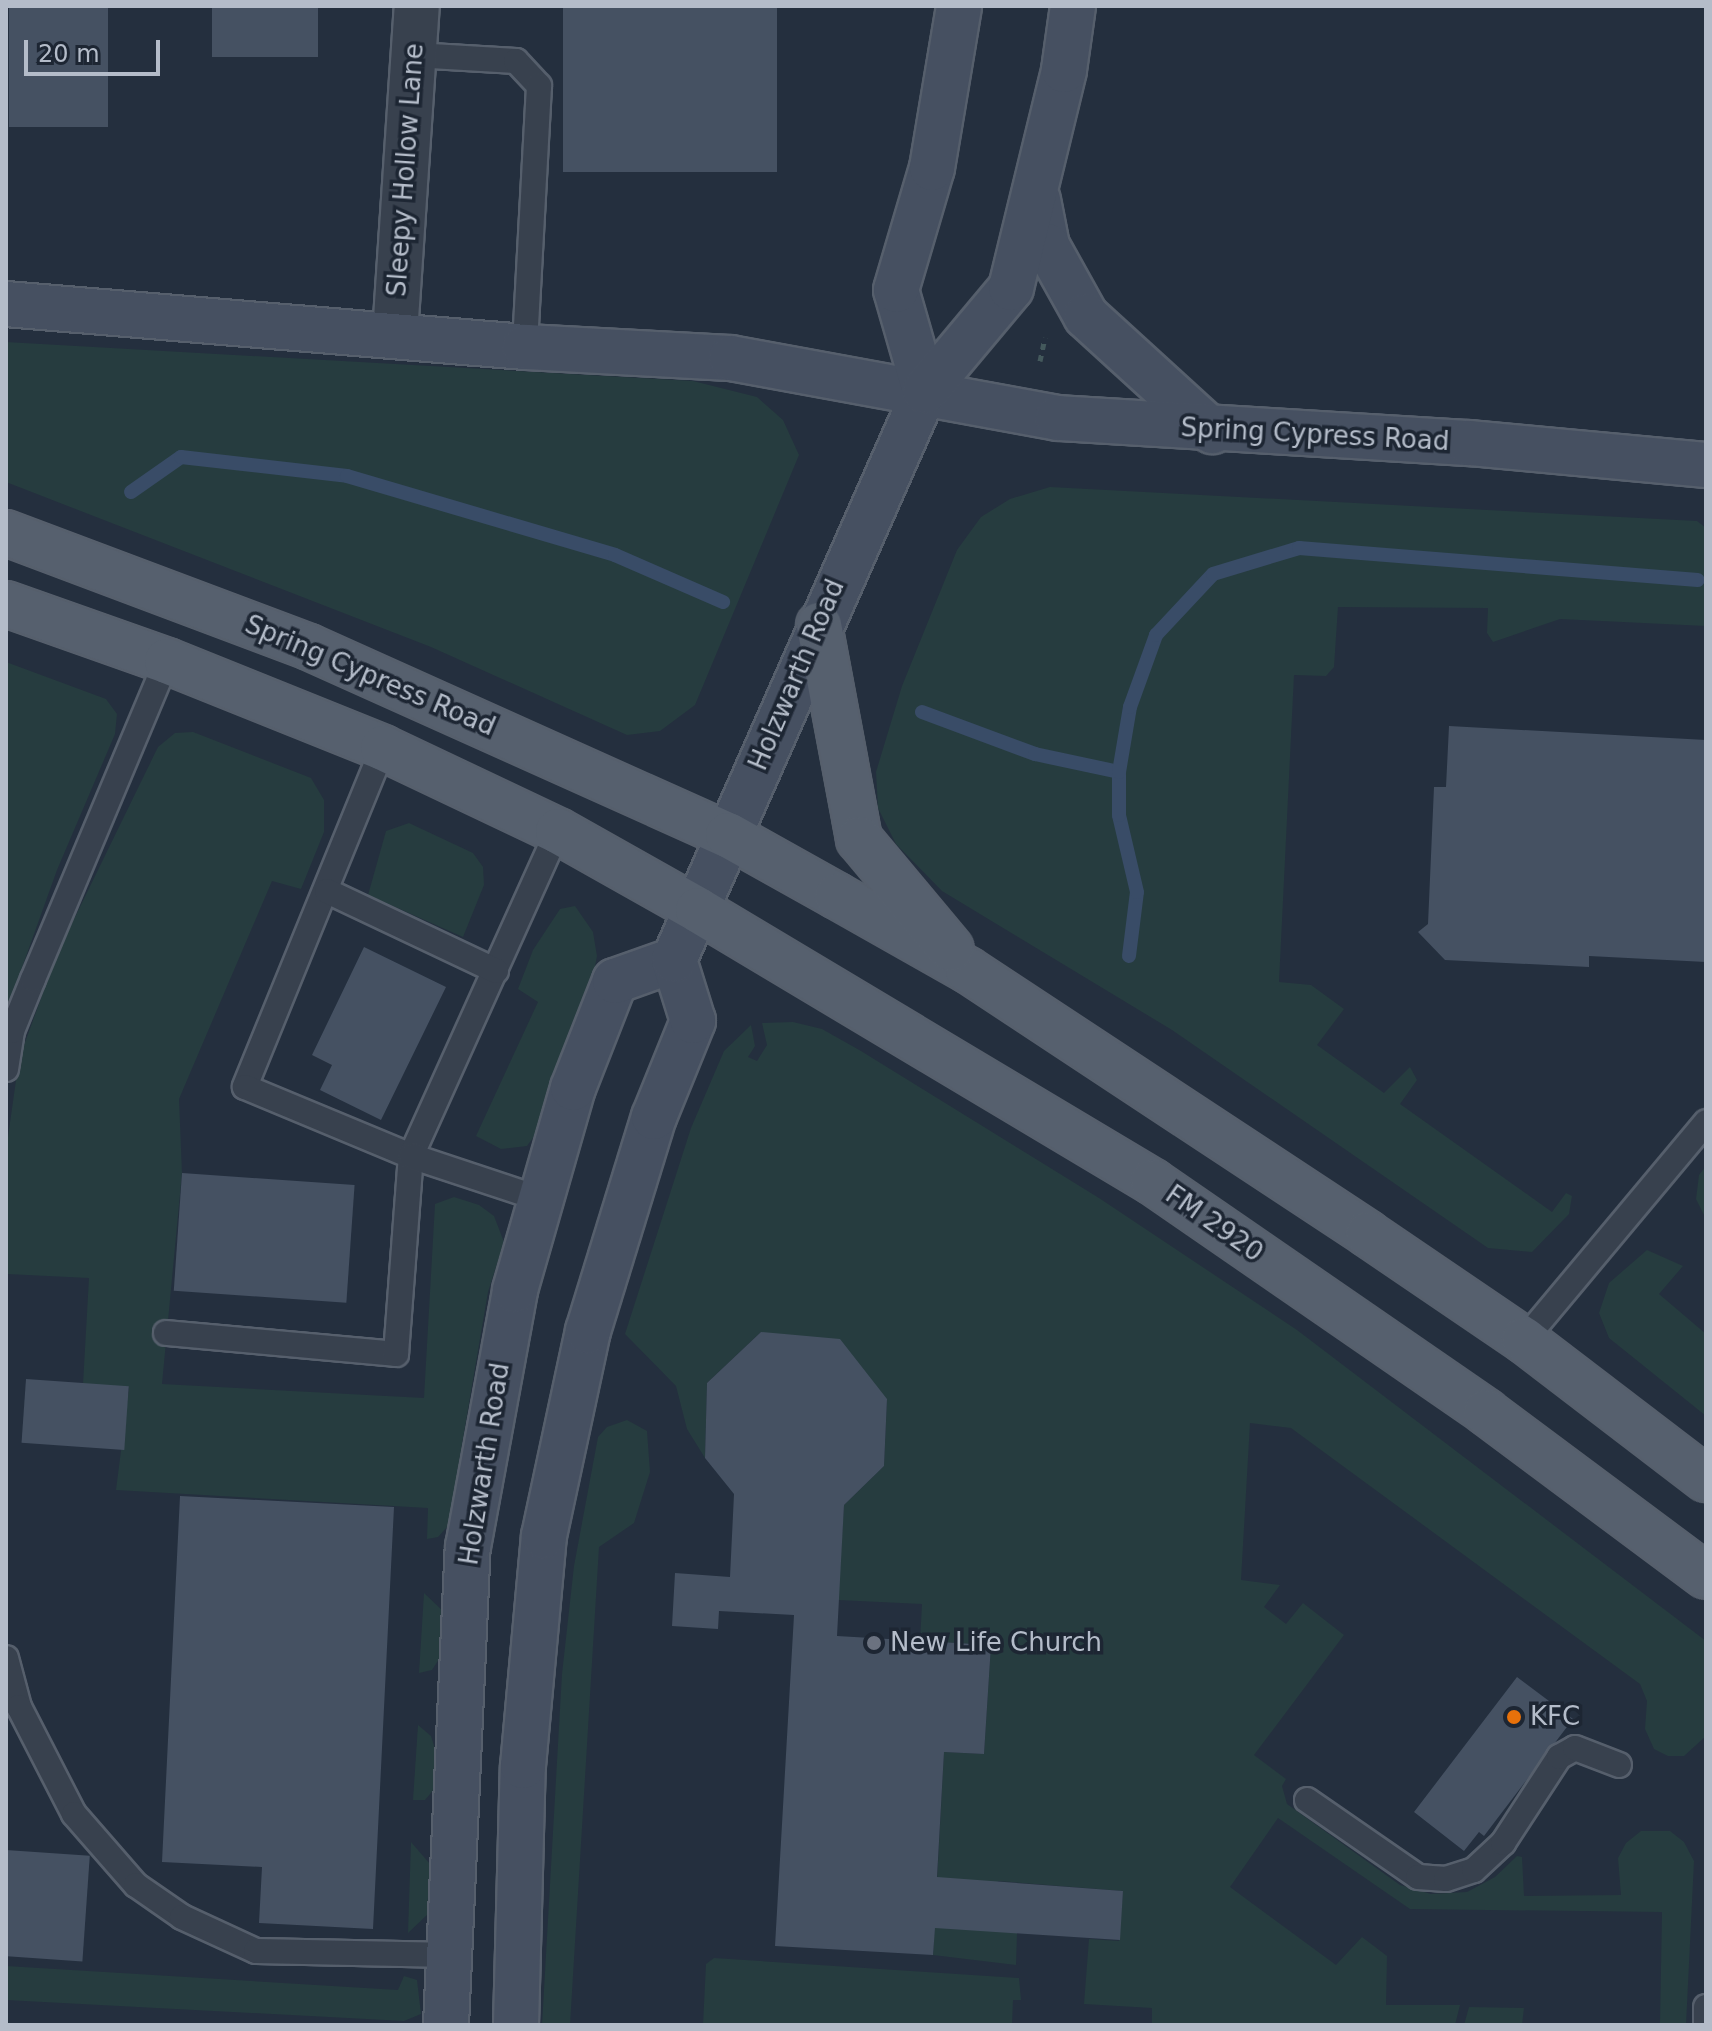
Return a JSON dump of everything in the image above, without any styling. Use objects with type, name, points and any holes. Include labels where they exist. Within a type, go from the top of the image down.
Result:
[{"type":"main road","points":[[925,391],[896,290],[932,168],[959,6]]},
{"type":"main road","name":"Holzwarth Road","points":[[446,2025],[468,1547],[515,1290],[573,1088],[615,981],[674,960],[819,625],[925,391],[1011,288],[1037,192],[1073,6]]},
{"type":"main road","points":[[1037,192],[1047,246],[1086,316],[1212,431]]},
{"type":"main road","name":"Spring Cypress Road","points":[[6,304],[525,347],[731,358],[925,391],[1058,418],[1212,431],[1469,443],[1706,465]]},
{"type":"main road","name":"Spring Cypress Road","points":[[6,533],[309,647],[728,835]]},
{"type":"main road","name":"FM 2920","points":[[6,604],[167,661],[383,748],[558,831],[698,910],[1153,1182],[1486,1412],[1706,1576]]},
{"type":"main road","points":[[819,625],[859,839],[968,970]]},
{"type":"main road","points":[[728,835],[968,970],[1524,1340],[1706,1479]]},
{"type":"main road","points":[[516,2025],[523,1766],[544,1536],[588,1331],[654,1117],[693,1021],[674,960]]},
{"type":"street","name":"Sleepy Hollow Lane","points":[[395,334],[417,6]]},
{"type":"lane","points":[[414,55],[516,61],[539,86],[525,347]]},
{"type":"lane","points":[[6,1069],[12,1031],[27,992],[167,661]]},
{"type":"lane","points":[[383,748],[245,1087],[411,1156],[541,1199]]},
{"type":"lane","points":[[166,1333],[396,1354],[411,1156],[558,831]]},
{"type":"lane","points":[[327,891],[496,971]]},
{"type":"lane","points":[[1524,1340],[1706,1122]]},
{"type":"lane","points":[[6,1658],[19,1707],[74,1814],[136,1885],[182,1917],[256,1951],[451,1955]]},
{"type":"lane","points":[[1307,1800],[1418,1877],[1446,1879],[1474,1870],[1503,1843],[1559,1757],[1575,1748],[1619,1765]]},
{"type":"lane","points":[[1706,2007],[1706,2025]]},
{"type":"path","points":[[1037,333],[1045,338]]},
{"type":"green space","points":[[6,342],[693,381],[757,397],[783,420],[799,455],[695,705],[660,731],[627,735],[431,647],[6,482]]},
{"type":"green space","points":[[1050,487],[1697,521],[1706,528],[1706,626],[1560,619],[1493,642],[1487,633],[1488,608],[1338,607],[1334,667],[1326,676],[1294,675],[1279,982],[1311,985],[1344,1009],[1317,1045],[1384,1093],[1410,1067],[1417,1080],[1400,1104],[1552,1212],[1566,1193],[1572,1196],[1569,1214],[1532,1252],[1488,1248],[1172,1030],[942,891],[896,844],[878,808],[876,772],[902,686],[957,550],[981,517],[1010,499]]},
{"type":"green space","points":[[6,662],[106,699],[117,714],[115,734],[57,870],[6,1012]]},
{"type":"green space","points":[[193,732],[311,778],[324,800],[324,832],[301,889],[272,881],[179,1099],[182,1173],[162,1384],[424,1398],[435,1204],[454,1197],[479,1205],[494,1216],[504,1242],[488,1292],[448,1526],[438,1537],[427,1539],[428,1508],[116,1490],[129,1388],[83,1384],[89,1278],[7,1274],[7,1144],[19,1059],[57,954],[158,747],[175,733]]},
{"type":"green space","points":[[409,823],[473,853],[483,867],[484,885],[463,937],[368,895],[386,831]]},
{"type":"green space","points":[[575,906],[593,932],[597,956],[588,1003],[538,1131],[527,1146],[501,1149],[476,1136],[538,1002],[518,989],[533,950],[560,909]]},
{"type":"green space","points":[[793,1022],[822,1029],[861,1051],[1099,1198],[1297,1330],[1706,1641],[1706,1736],[1684,1756],[1668,1756],[1654,1749],[1645,1729],[1647,1701],[1640,1684],[1291,1428],[1250,1423],[1241,1580],[1280,1585],[1264,1607],[1286,1624],[1303,1603],[1344,1635],[1254,1755],[1286,1779],[1282,1786],[1287,1804],[1400,1885],[1431,1894],[1467,1892],[1495,1877],[1517,1856],[1522,1857],[1524,1896],[1621,1895],[1618,1858],[1626,1843],[1641,1831],[1670,1831],[1684,1842],[1694,1861],[1686,2025],[1654,2025],[1660,2024],[1662,1912],[1410,1909],[1278,1818],[1230,1887],[1336,1965],[1362,1937],[1387,1956],[1386,2005],[1460,2005],[1455,2025],[1152,2025],[1152,2008],[1084,2004],[1089,1939],[1119,1941],[1123,1891],[998,1881],[994,1931],[1017,1933],[1016,1965],[933,1955],[944,1752],[984,1754],[991,1645],[920,1641],[922,1604],[838,1600],[844,1505],[884,1466],[887,1399],[761,1332],[707,1383],[705,1458],[687,1429],[676,1386],[625,1334],[691,1128],[724,1051],[751,1025],[755,1046],[748,1057],[757,1061],[767,1045],[762,1023]]},
{"type":"green space","points":[[1706,1166],[1706,1219],[1696,1199],[1699,1175]]},
{"type":"green space","points":[[1647,1250],[1683,1266],[1659,1294],[1706,1334],[1706,1416],[1609,1338],[1599,1313],[1609,1283]]},
{"type":"green space","points":[[627,1420],[647,1431],[650,1472],[634,1523],[599,1547],[570,2025],[542,2025],[562,1674],[574,1566],[598,1437],[607,1427]]},
{"type":"green space","points":[[424,1593],[444,1612],[441,1656],[432,1670],[419,1673]]},
{"type":"green space","points":[[418,1725],[431,1736],[436,1752],[435,1788],[425,1800],[413,1800]]},
{"type":"green space","points":[[411,1842],[430,1864],[427,1915],[408,1933]]},
{"type":"green space","points":[[714,1958],[1019,1978],[1021,2000],[1013,2000],[1012,2025],[703,2025],[706,1964]]},
{"type":"green space","points":[[6,1966],[398,1990],[404,1976],[417,1980],[421,2014],[404,2021],[6,2000]]},
{"type":"green space","points":[[1469,2007],[1524,2008],[1522,2025],[1464,2025]]},
{"type":"building","points":[[9,6],[108,6],[108,127],[9,127]]},
{"type":"building","points":[[212,6],[318,6],[318,57],[212,57]]},
{"type":"building","points":[[563,6],[777,6],[777,172],[563,172]]},
{"type":"building","points":[[1449,726],[1706,740],[1706,962],[1589,956],[1589,967],[1445,960],[1418,932],[1428,924],[1434,787],[1446,787]]},
{"type":"building","points":[[364,947],[446,987],[381,1120],[320,1090],[332,1065],[312,1055]]},
{"type":"building","points":[[182,1173],[355,1185],[346,1303],[174,1291]]},
{"type":"building","name":"New Life Church","points":[[761,1332],[840,1339],[887,1399],[884,1466],[844,1505],[837,1636],[991,1645],[984,1754],[944,1752],[937,1877],[1123,1891],[1120,1940],[935,1928],[933,1955],[775,1946],[794,1615],[719,1611],[718,1629],[672,1626],[675,1573],[730,1577],[734,1494],[705,1458],[707,1383]]},
{"type":"building","points":[[26,1379],[129,1386],[124,1450],[22,1443]]},
{"type":"building","points":[[180,1496],[394,1507],[373,1929],[259,1923],[262,1867],[162,1862]]},
{"type":"building","points":[[1517,1677],[1573,1719],[1484,1836],[1479,1832],[1464,1851],[1414,1812]]},
{"type":"building","points":[[6,1850],[90,1856],[82,1962],[6,1956]]},
{"type":"waterway","points":[[131,492],[181,457],[347,476],[615,555],[723,602]]},
{"type":"waterway","points":[[1129,956],[1137,892],[1119,815],[1119,772],[1130,707],[1156,635],[1213,574],[1299,548],[1698,580]]},
{"type":"waterway","points":[[922,712],[1035,754],[1119,772]]},
{"type":"place","name":"New Life Church","points":[[874,1643]]},
{"type":"place","name":"KFC","points":[[1514,1717]]}]
